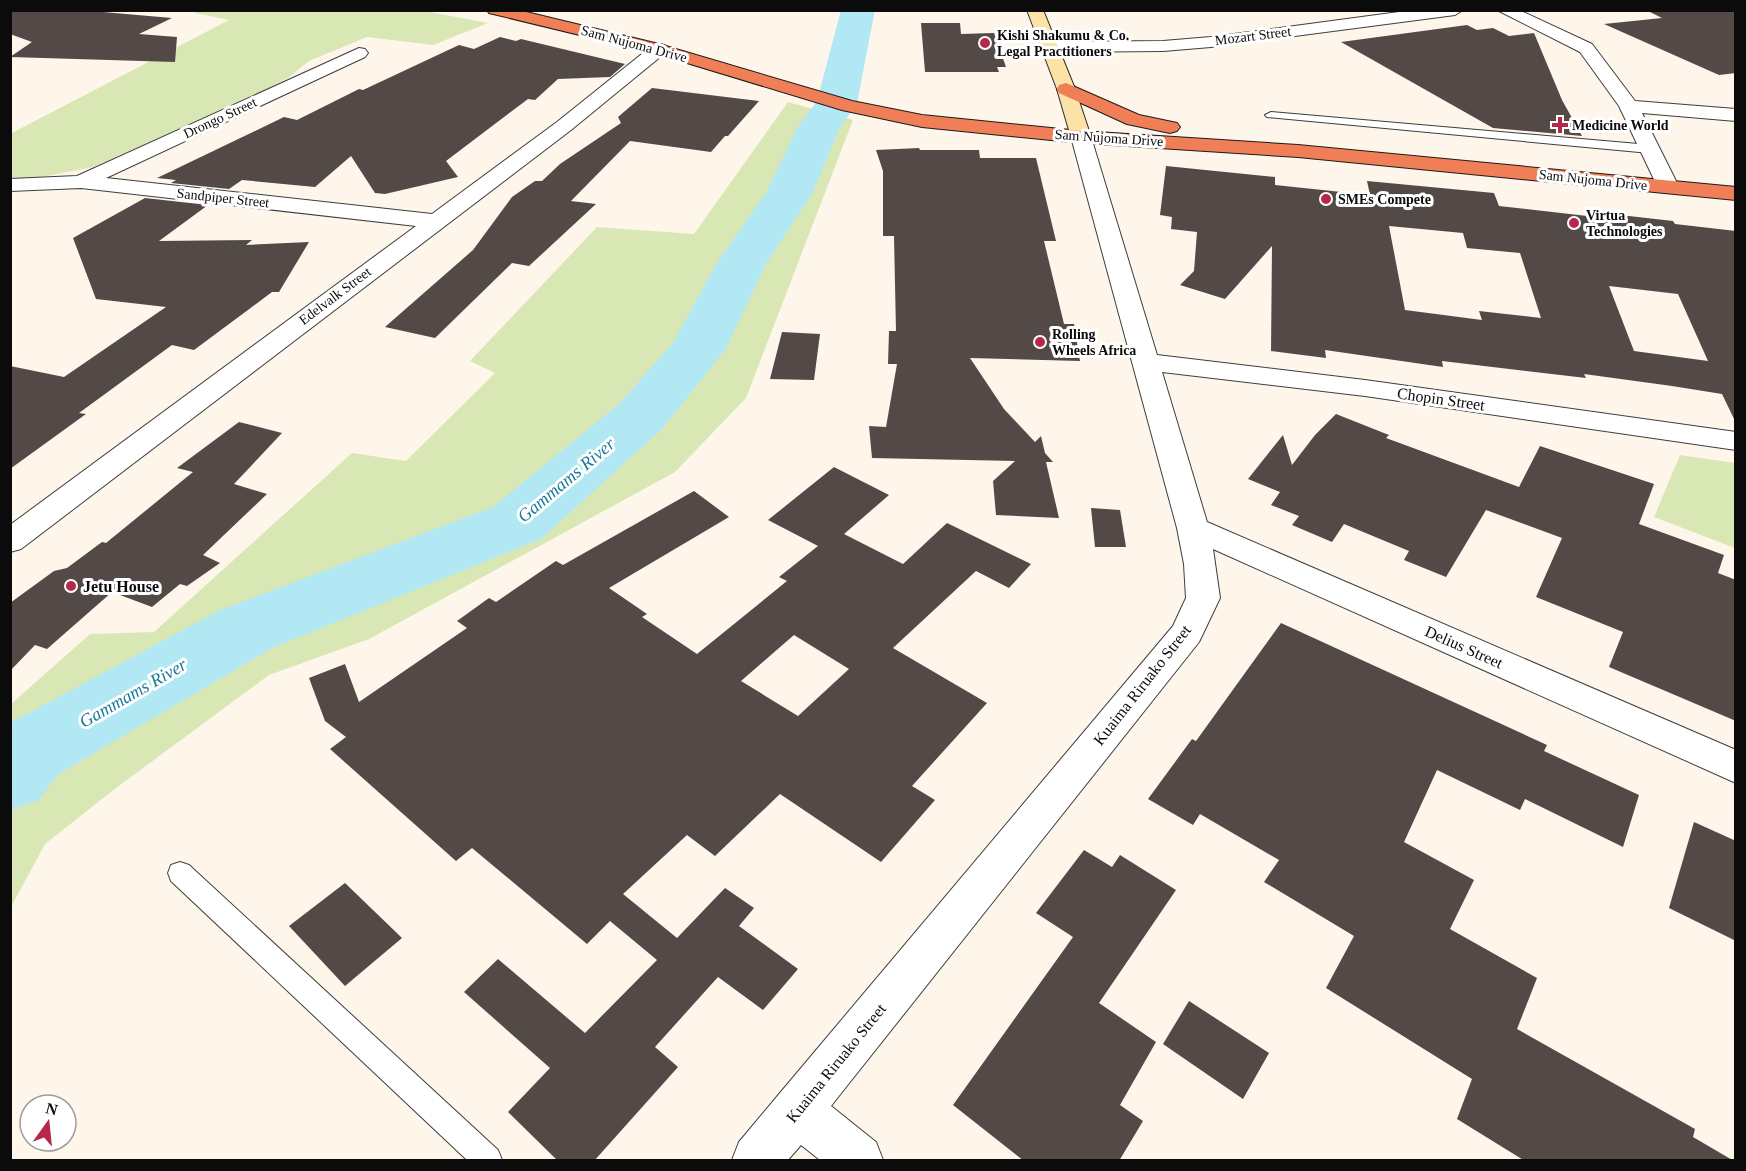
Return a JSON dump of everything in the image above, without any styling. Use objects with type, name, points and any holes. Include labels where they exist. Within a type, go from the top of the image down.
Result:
[{"type":"highway","name":"Sam Nujoma Drive","points":[[495,10],[659,49],[824,100],[876,113],[972,127],[1298,152],[1736,194]]},
{"type":"highway","points":[[1066,88],[1134,120],[1298,152]]},
{"type":"street","name":"Kuaima Riruako Street","points":[[757,1161],[1186,633],[1203,598],[1200,564],[1193,528],[1146,362],[1066,88],[1035,10]]},
{"type":"street","name":"Mozart Street","points":[[1050,47],[1163,46],[1211,42],[1455,10]]},
{"type":"street","points":[[1505,10],[1586,48],[1629,106],[1668,187]]},
{"type":"street","name":"Edelvalk Street","points":[[10,541],[564,126],[659,49]]},
{"type":"street","name":"Drongo Street","points":[[81,182],[359,53]]},
{"type":"street","points":[[1629,106],[1736,116]]},
{"type":"street","name":"Sandpiper Street","points":[[10,186],[81,182],[435,221]]},
{"type":"street","name":"Chopin Street","points":[[1146,362],[1365,388],[1736,441]]},
{"type":"street","name":"Delius Street","points":[[1193,528],[1736,767]]},
{"type":"street","points":[[797,1110],[858,1161]]},
{"type":"lane","points":[[1271,115],[1650,149]]},
{"type":"lane","points":[[180,873],[488,1161]]},
{"type":"green space","points":[[419,10],[488,23],[433,45],[367,37],[309,61],[288,78],[240,102],[93,167],[41,177],[11,179],[10,134],[229,20],[195,13],[198,11]]},
{"type":"green space","points":[[788,102],[853,120],[746,398],[675,472],[369,639],[269,675],[116,788],[45,844],[11,907],[11,704],[90,634],[154,632],[352,453],[406,461],[495,373],[470,361],[597,227],[694,234]]},
{"type":"green space","points":[[1680,455],[1735,463],[1735,548],[1654,517]]},
{"type":"building","points":[[10,10],[80,10],[172,18],[139,34],[177,37],[175,62],[10,57],[32,42],[10,34]]},
{"type":"building","points":[[1646,10],[1736,10],[1736,73],[1719,75],[1604,24],[1662,18]]},
{"type":"building","points":[[921,23],[960,23],[961,34],[994,33],[1006,67],[997,67],[999,72],[925,72]]},
{"type":"building","points":[[1467,25],[1477,30],[1493,28],[1509,36],[1534,33],[1562,100],[1582,136],[1493,128],[1341,42]]},
{"type":"building","points":[[500,37],[516,41],[521,39],[625,64],[610,77],[558,79],[535,100],[528,99],[446,161],[458,177],[385,194],[375,193],[351,156],[315,187],[242,180],[229,189],[171,183],[176,180],[157,178],[284,117],[297,120],[359,89],[363,90],[459,45],[474,49]]},
{"type":"building","points":[[652,88],[759,101],[711,152],[630,141],[571,201],[596,204],[529,266],[512,263],[435,338],[385,327],[473,250],[512,197],[535,181],[542,181],[560,164],[621,123],[618,117]]},
{"type":"building","points":[[919,148],[920,150],[979,150],[980,158],[1036,158],[1056,241],[1044,241],[1064,324],[1074,324],[1080,361],[970,358],[1004,409],[1035,442],[1041,436],[1045,453],[1053,462],[1046,462],[1059,518],[996,515],[993,481],[1015,461],[872,458],[869,426],[886,427],[897,364],[888,364],[889,331],[896,331],[894,236],[883,236],[883,171],[876,150]]},
{"type":"building","points":[[1166,166],[1275,177],[1275,185],[1370,195],[1367,181],[1494,193],[1499,206],[1622,220],[1620,215],[1736,231],[1736,423],[1722,394],[1672,386],[1584,374],[1586,378],[1442,361],[1443,367],[1325,350],[1326,358],[1271,351],[1272,246],[1225,299],[1180,285],[1194,271],[1197,232],[1171,229],[1172,217],[1160,215]],"holes":[[[1389,226],[1463,233],[1467,248],[1520,253],[1541,318],[1479,311],[1482,320],[1405,310]],[[1609,286],[1678,294],[1708,361],[1634,351]]]},
{"type":"building","points":[[145,198],[208,205],[159,241],[252,240],[246,245],[309,242],[279,292],[272,292],[194,350],[172,345],[79,413],[86,414],[10,469],[10,366],[64,377],[166,307],[96,299],[73,238]]},
{"type":"building","points":[[782,332],[820,334],[814,380],[770,379]]},
{"type":"building","points":[[1336,414],[1389,435],[1386,438],[1519,487],[1540,446],[1654,484],[1639,524],[1724,555],[1718,573],[1736,580],[1736,721],[1609,667],[1623,632],[1536,597],[1562,538],[1486,510],[1446,577],[1404,560],[1409,551],[1344,524],[1332,542],[1292,525],[1299,516],[1271,505],[1280,492],[1248,479],[1283,435],[1292,465],[1315,435]]},
{"type":"building","points":[[239,422],[282,433],[234,484],[267,494],[203,555],[220,563],[187,586],[180,584],[152,607],[112,592],[47,649],[35,645],[10,671],[10,603],[54,571],[67,568],[102,542],[106,543],[193,472],[177,468]]},
{"type":"building","points":[[834,467],[889,495],[844,534],[903,564],[947,523],[1031,564],[1009,588],[976,571],[893,648],[987,703],[912,786],[935,800],[881,862],[780,794],[715,856],[687,835],[623,894],[677,938],[725,888],[754,908],[739,926],[798,969],[763,1010],[718,977],[655,1047],[678,1067],[594,1161],[558,1161],[508,1112],[550,1068],[464,992],[498,959],[585,1033],[657,960],[610,921],[587,944],[472,848],[456,861],[330,749],[346,737],[325,721],[309,678],[345,664],[359,702],[467,628],[457,621],[489,598],[496,602],[556,561],[563,565],[694,491],[729,517],[609,588],[647,614],[642,617],[697,654],[787,581],[779,577],[818,546],[768,520]],"holes":[[[794,635],[849,669],[798,716],[741,681]]]},
{"type":"building","points":[[1091,508],[1120,510],[1126,547],[1095,547]]},
{"type":"building","points":[[1281,623],[1547,745],[1544,751],[1639,795],[1623,847],[1525,799],[1520,810],[1437,770],[1404,842],[1474,880],[1450,929],[1537,978],[1517,1029],[1695,1129],[1693,1137],[1734,1161],[1525,1161],[1457,1119],[1472,1079],[1326,988],[1354,936],[1264,882],[1279,860],[1200,814],[1193,825],[1148,799],[1192,739],[1196,741]]},
{"type":"building","points":[[1694,822],[1736,841],[1736,941],[1669,908]]},
{"type":"building","points":[[1084,850],[1112,867],[1120,855],[1176,890],[1099,1003],[1156,1042],[1120,1105],[1143,1121],[1119,1161],[1024,1161],[953,1105],[1073,937],[1036,913]]},
{"type":"building","points":[[345,883],[402,938],[345,986],[289,926]]},
{"type":"building","points":[[1189,1001],[1269,1053],[1243,1099],[1163,1044]]},
{"type":"waterway","name":"Gammams River","points":[[10,776],[28,752],[246,629],[517,523],[641,416],[697,350],[741,264],[790,192],[818,128],[837,103],[858,10]]},
{"type":"place","name":"Kishi Shakumu & Co. Legal Practitioners","points":[[985,43]]},
{"type":"place","name":"Medicine World","points":[[1560,125]]},
{"type":"place","name":"SMEs Compete","points":[[1326,199]]},
{"type":"place","name":"Virtua Technologies","points":[[1574,223]]},
{"type":"place","name":"Rolling Wheels Africa","points":[[1040,342]]},
{"type":"place","name":"Jetu House","points":[[71,586]]}]
